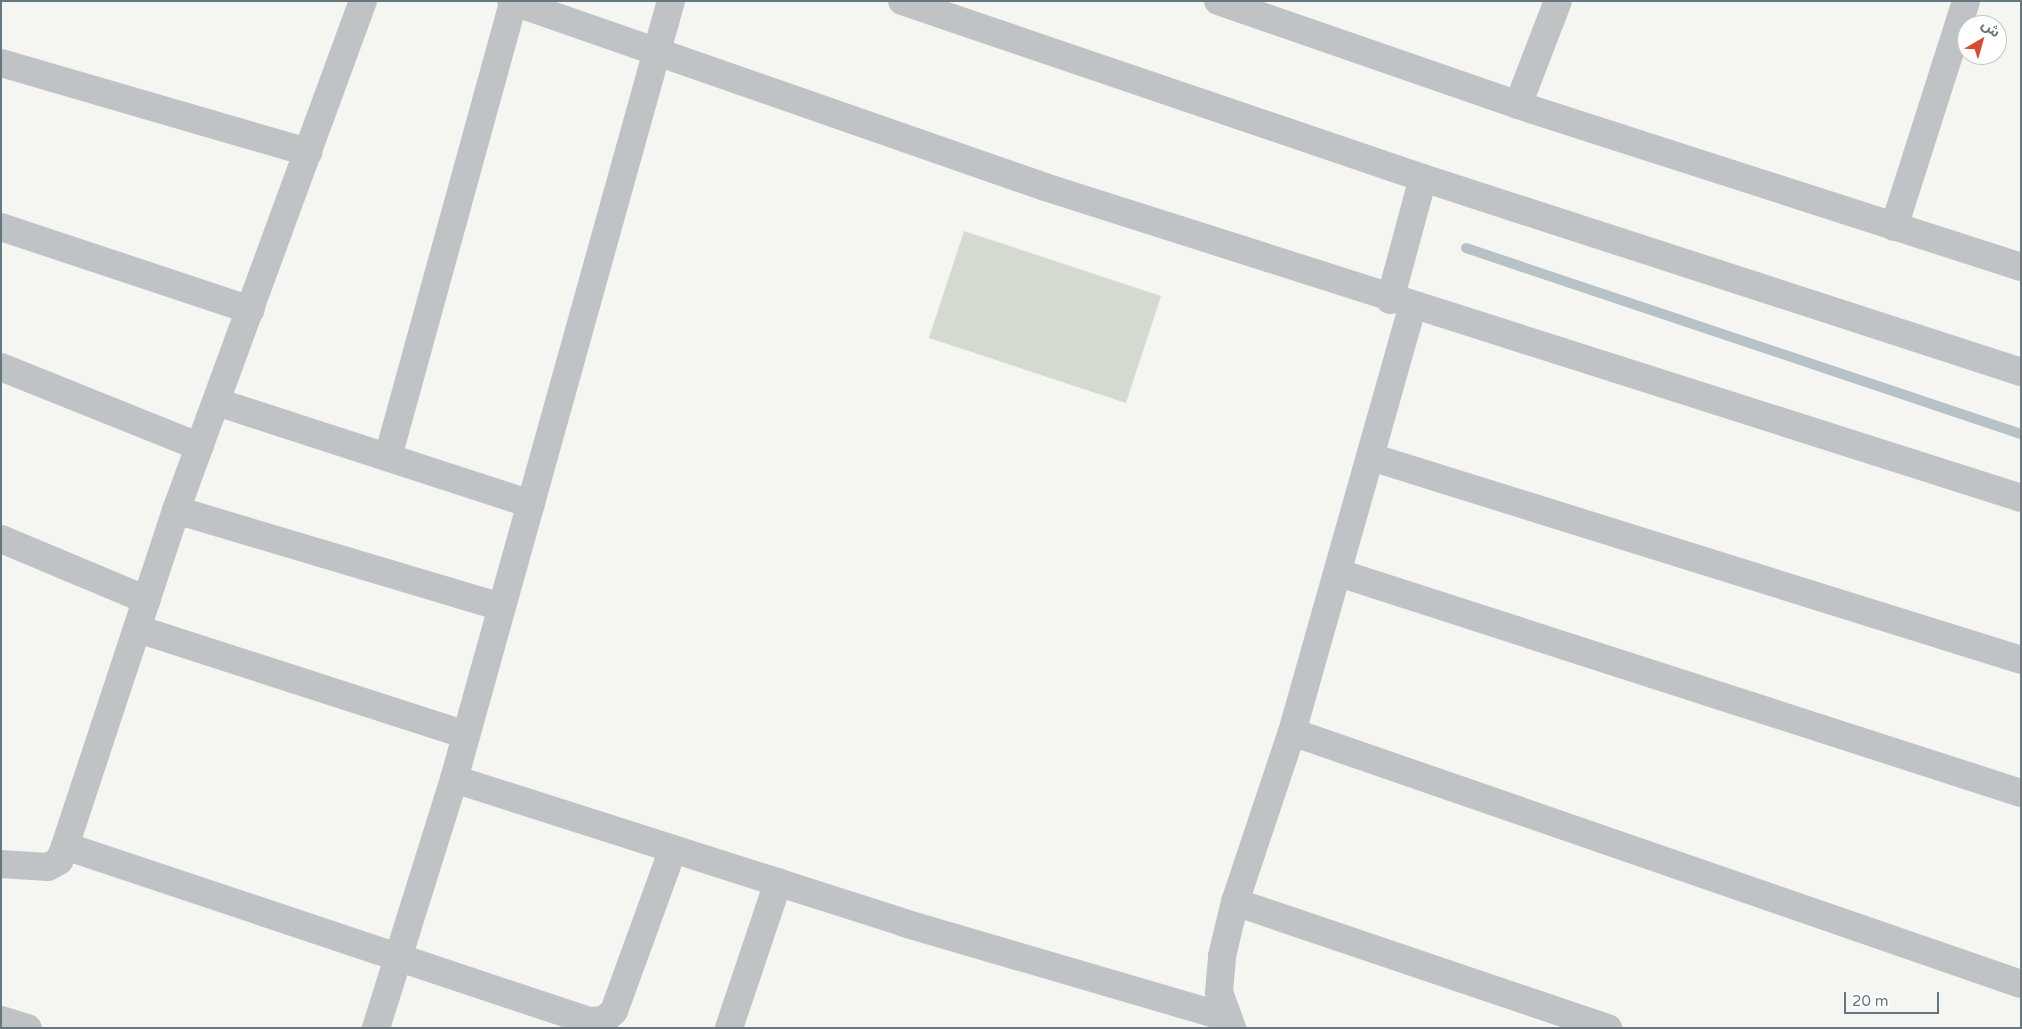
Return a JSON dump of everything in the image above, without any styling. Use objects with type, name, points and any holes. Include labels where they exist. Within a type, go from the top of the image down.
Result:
[{"type":"street","points":[[1,864],[48,867],[59,860],[65,846],[176,510],[363,1]]},
{"type":"street","points":[[902,1],[1420,190],[2021,372]]},
{"type":"street","points":[[1218,1],[1518,105],[2021,267]]},
{"type":"street","points":[[1518,105],[1558,1]]},
{"type":"street","points":[[1894,227],[1966,1]]},
{"type":"street","points":[[388,457],[512,2],[658,53],[1399,297],[1664,381],[2021,498]]},
{"type":"street","points":[[376,1028],[454,779],[668,14]]},
{"type":"street","points":[[1,63],[308,152]]},
{"type":"street","points":[[1230,1023],[1219,992],[1222,956],[1235,902],[1292,732],[1371,458],[1420,190]]},
{"type":"street","points":[[1,227],[251,310]]},
{"type":"street","points":[[1,367],[200,447]]},
{"type":"street","points":[[217,402],[531,504]]},
{"type":"street","points":[[1371,458],[2021,660]]},
{"type":"street","points":[[176,510],[501,607]]},
{"type":"street","points":[[1,539],[147,600]]},
{"type":"street","points":[[1338,573],[2021,794]]},
{"type":"street","points":[[138,628],[466,735]]},
{"type":"street","points":[[1292,732],[2021,984]]},
{"type":"street","points":[[454,779],[1230,1023]]},
{"type":"street","points":[[65,846],[589,1021],[604,1020],[614,1011],[625,986],[673,849]]},
{"type":"street","points":[[729,1028],[778,882]]},
{"type":"street","points":[[1235,902],[1608,1028]]},
{"type":"street","points":[[1,1020],[28,1028]]},
{"type":"shaded area","points":[[964,231],[1161,296],[1126,403],[929,338]]},
{"type":"waterway","points":[[1466,248],[2021,434]]}]
